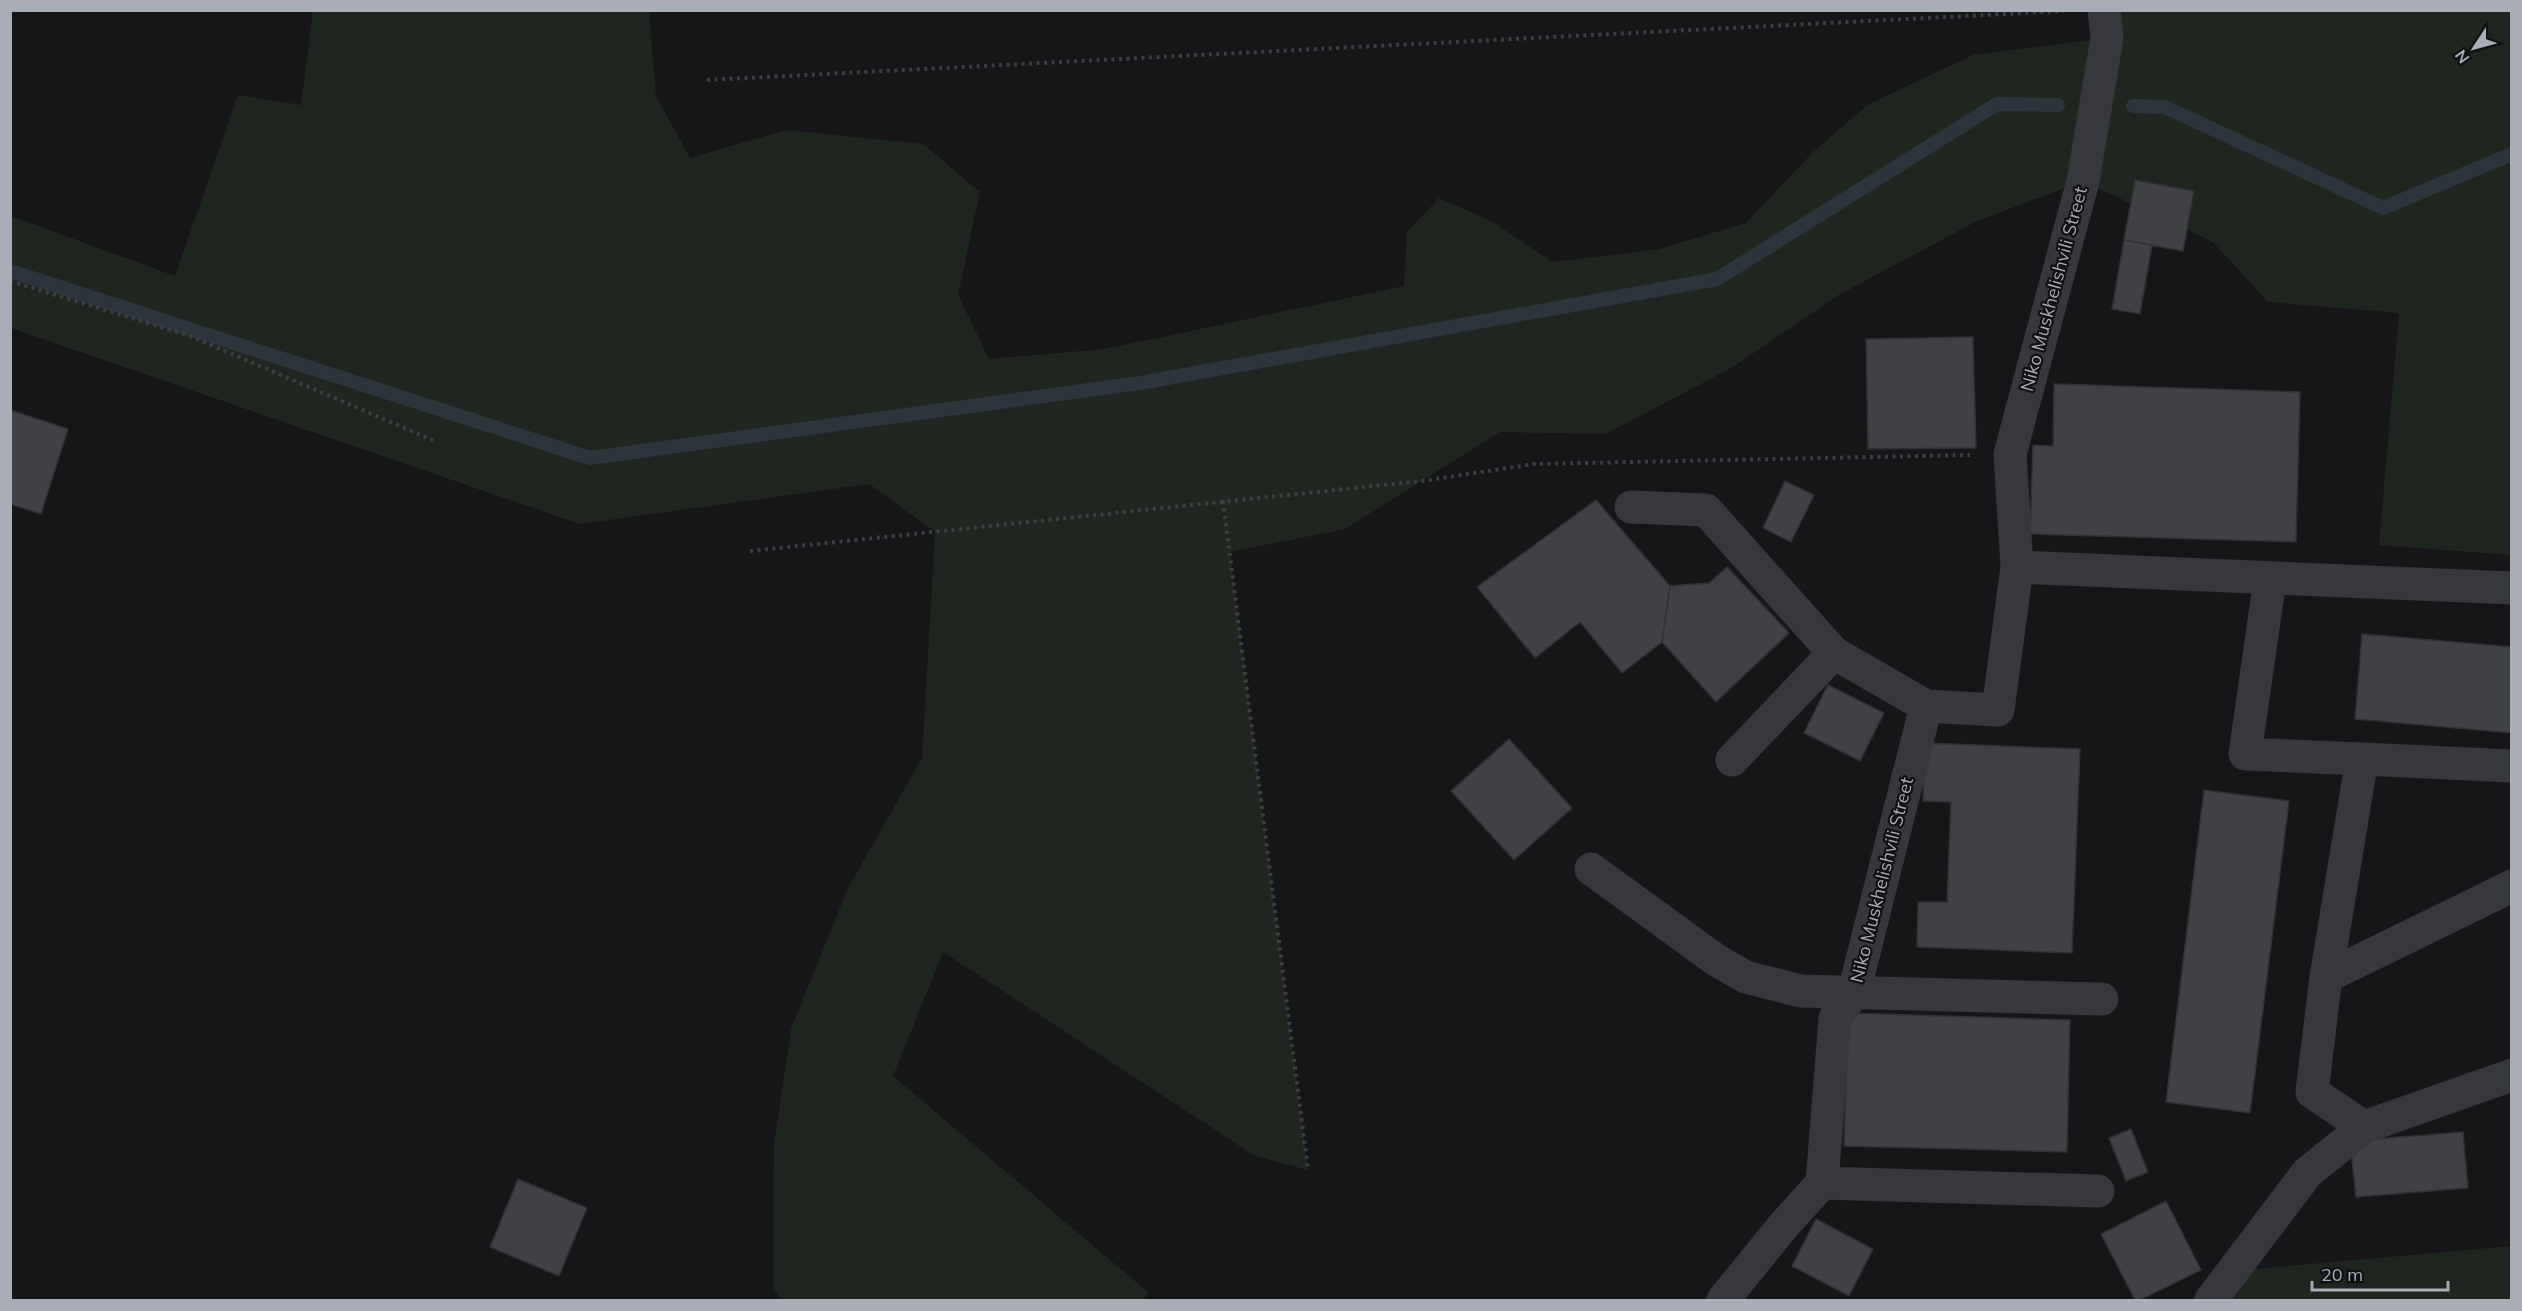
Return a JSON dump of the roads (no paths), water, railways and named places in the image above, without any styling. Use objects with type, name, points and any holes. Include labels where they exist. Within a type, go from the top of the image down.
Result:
[{"type":"street","name":"Niko Muskhelishvili Street","points":[[1822,1183],[1835,1018],[1854,992],[1926,706],[1998,710],[2017,567],[2010,454],[2083,181],[2107,38],[2104,10]]},
{"type":"street","points":[[1631,507],[1706,510],[1834,653],[1926,706]]},
{"type":"street","points":[[2017,567],[2511,588]]},
{"type":"street","points":[[2270,579],[2245,754],[2511,766]]},
{"type":"street","points":[[1732,760],[1834,653]]},
{"type":"street","points":[[2362,759],[2326,977],[2312,1092],[2364,1127]]},
{"type":"street","points":[[1591,869],[1716,960],[1746,977],[1801,991],[2102,999]]},
{"type":"street","points":[[2326,977],[2511,886]]},
{"type":"street","points":[[2211,1300],[2307,1173],[2364,1127],[2511,1075]]},
{"type":"street","points":[[1723,1300],[1784,1225],[1822,1183],[2098,1191]]},
{"type":"waterway","points":[[10,271],[590,458],[1140,383],[1717,279],[1997,104],[2058,105]]},
{"type":"waterway","points":[[2133,106],[2165,107],[2383,208],[2512,154]]}]
